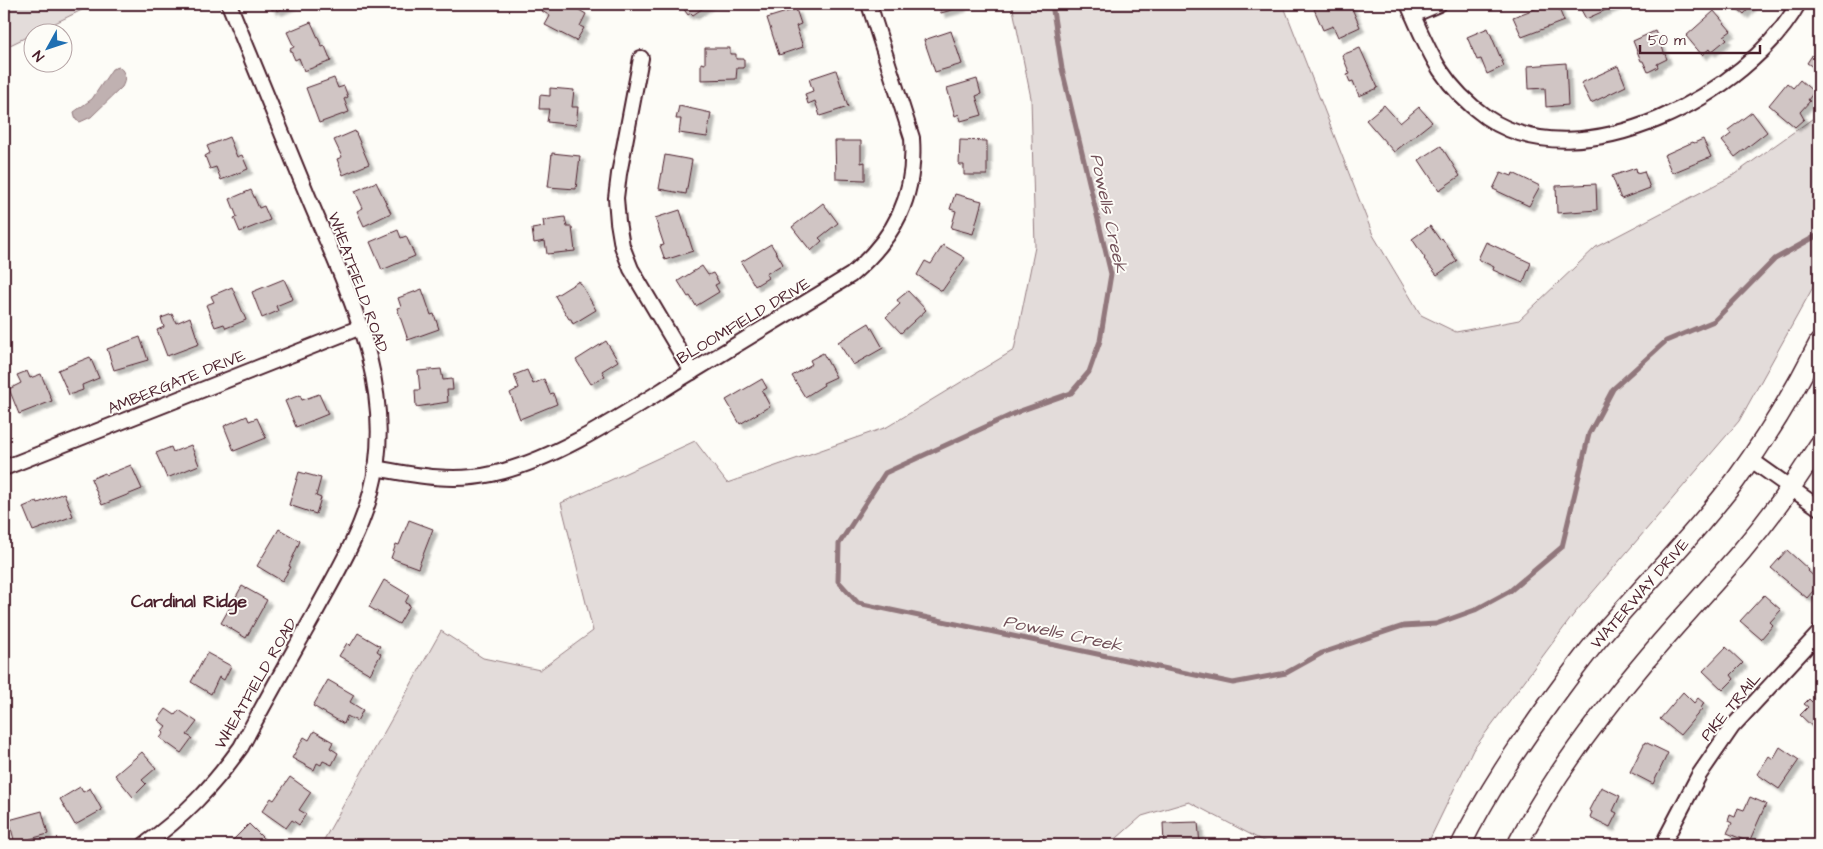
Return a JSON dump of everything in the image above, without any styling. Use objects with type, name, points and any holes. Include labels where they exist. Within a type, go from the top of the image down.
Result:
[{"type":"main road","name":"WATERWAY DRIVE","points":[[1462,845],[1498,780],[1526,736],[1575,667],[1602,633],[1701,523],[1750,459],[1771,429],[1819,342]]},
{"type":"main road","points":[[1517,845],[1550,790],[1591,728],[1646,660],[1747,545],[1791,488],[1819,445]]},
{"type":"street","name":"WHEATFIELD ROAD","points":[[144,845],[169,828],[195,804],[221,775],[241,747],[341,565],[356,534],[371,493],[376,468],[378,438],[377,403],[373,369],[361,327],[229,4]]},
{"type":"street","name":"BLOOMFIELD DRIVE","points":[[376,468],[434,478],[462,478],[490,475],[517,468],[568,445],[617,418],[851,275],[869,259],[884,241],[904,204],[910,181],[913,152],[912,138],[869,4]]},
{"type":"street","points":[[1438,4],[1410,9],[1432,59],[1446,80],[1463,99],[1487,117],[1520,133],[1570,140],[1596,138],[1616,133],[1657,119],[1692,102],[1725,82],[1752,61],[1773,39],[1798,4]]},
{"type":"street","points":[[640,58],[619,174],[616,198],[618,222],[622,246],[631,269],[692,372]]},
{"type":"street","name":"AMBERGATE DRIVE","points":[[4,468],[361,327]]},
{"type":"street","points":[[1750,459],[1819,508]]},
{"type":"street","name":"PIKE TRAIL","points":[[1666,838],[1703,769],[1732,727],[1819,633]]},
{"type":"shaded area","points":[[4,4],[94,4],[57,22],[22,22],[22,39],[4,48]]},
{"type":"shaded area","points":[[1012,4],[1283,4],[1373,235],[1421,315],[1456,332],[1519,320],[1596,247],[1732,176],[1819,114],[1819,270],[1812,289],[1739,421],[1574,614],[1473,750],[1427,845],[1278,845],[1263,841],[1189,802],[1142,816],[1109,845],[321,845],[441,631],[483,658],[540,670],[593,631],[561,503],[695,441],[727,483],[887,427],[1014,350],[1035,247],[1031,98]]},
{"type":"shaded area","points":[[119,67],[125,76],[122,87],[91,117],[80,122],[76,120],[74,112],[92,99],[112,69]]},
{"type":"building","points":[[269,4],[293,4],[277,11],[276,8],[272,10]]},
{"type":"building","points":[[546,4],[552,4],[560,8],[562,4],[569,4],[586,14],[580,26],[584,28],[576,41],[545,25],[550,16],[542,11]]},
{"type":"building","points":[[680,4],[709,4],[693,15],[691,13],[688,15]]},
{"type":"building","points":[[938,4],[961,4],[962,7],[941,13]]},
{"type":"building","points":[[1324,4],[1350,4],[1360,27],[1338,37],[1333,26],[1323,30],[1314,9]]},
{"type":"building","points":[[1548,4],[1557,4],[1564,21],[1522,37],[1513,17]]},
{"type":"building","points":[[1578,4],[1619,4],[1586,19]]},
{"type":"building","points":[[1732,4],[1753,4],[1744,14]]},
{"type":"building","points":[[796,9],[801,24],[796,26],[803,47],[779,55],[767,18]]},
{"type":"building","points":[[1714,11],[1731,31],[1724,36],[1727,39],[1711,52],[1709,49],[1702,55],[1686,36]]},
{"type":"building","points":[[311,22],[322,47],[325,46],[331,61],[304,71],[299,58],[295,60],[290,49],[294,47],[287,32]]},
{"type":"building","points":[[1488,28],[1504,66],[1487,74],[1481,59],[1477,60],[1467,37]]},
{"type":"building","points":[[951,31],[962,64],[935,72],[924,40]]},
{"type":"building","points":[[1655,31],[1667,59],[1657,64],[1658,67],[1648,72],[1643,61],[1641,61],[1633,41]]},
{"type":"building","points":[[1819,45],[1819,71],[1807,63]]},
{"type":"building","points":[[705,48],[730,48],[730,54],[736,54],[736,59],[744,59],[744,68],[737,68],[736,79],[701,80],[701,63],[705,64]]},
{"type":"building","points":[[1360,48],[1378,88],[1359,96],[1353,81],[1350,82],[1347,75],[1350,74],[1342,55]]},
{"type":"building","points":[[1566,63],[1568,105],[1546,107],[1545,88],[1529,89],[1528,66]]},
{"type":"building","points":[[1618,66],[1626,86],[1591,103],[1581,83]]},
{"type":"building","points":[[836,70],[848,107],[820,116],[815,101],[808,104],[805,94],[813,91],[809,79]]},
{"type":"building","points":[[334,78],[338,88],[344,86],[348,97],[344,99],[349,112],[319,123],[306,88]]},
{"type":"building","points":[[977,79],[981,94],[976,96],[982,115],[961,121],[959,114],[955,116],[947,88]]},
{"type":"building","points":[[1800,80],[1814,92],[1808,100],[1810,101],[1800,112],[1804,119],[1795,127],[1769,105],[1787,83],[1793,88]]},
{"type":"building","points":[[550,88],[574,90],[572,107],[578,107],[576,125],[547,122],[549,109],[539,109],[540,95],[550,96]]},
{"type":"building","points":[[1384,105],[1400,123],[1419,107],[1432,122],[1394,152],[1366,120]]},
{"type":"building","points":[[679,106],[711,113],[707,137],[679,133],[681,119],[676,119]]},
{"type":"building","points":[[1752,112],[1767,132],[1735,157],[1722,141],[1731,134],[1728,130]]},
{"type":"building","points":[[355,131],[369,164],[343,175],[337,159],[342,157],[334,140]]},
{"type":"building","points":[[229,137],[237,157],[242,155],[248,169],[221,180],[216,167],[210,169],[205,156],[210,153],[207,146]]},
{"type":"building","points":[[1703,139],[1711,157],[1672,173],[1664,155]]},
{"type":"building","points":[[960,140],[987,141],[987,175],[964,175],[964,165],[959,165]]},
{"type":"building","points":[[835,141],[861,141],[861,163],[865,162],[865,180],[836,179]]},
{"type":"building","points":[[1441,146],[1460,176],[1439,190],[1419,160]]},
{"type":"building","points":[[552,153],[580,156],[576,189],[548,187]]},
{"type":"building","points":[[665,155],[692,160],[686,194],[659,189]]},
{"type":"building","points":[[1636,168],[1637,173],[1644,171],[1650,188],[1621,199],[1612,176]]},
{"type":"building","points":[[1501,172],[1512,176],[1513,173],[1540,186],[1529,206],[1493,189]]},
{"type":"building","points":[[376,182],[391,213],[364,226],[357,211],[363,208],[355,191]]},
{"type":"building","points":[[1596,184],[1597,210],[1557,213],[1556,186]]},
{"type":"building","points":[[251,190],[259,208],[264,206],[270,220],[240,232],[234,218],[237,217],[230,199]]},
{"type":"building","points":[[955,194],[982,201],[973,234],[951,228],[956,211],[950,209]]},
{"type":"building","points":[[823,203],[838,223],[819,238],[822,241],[811,251],[792,227]]},
{"type":"building","points":[[680,210],[693,251],[665,260],[660,246],[664,245],[655,218]]},
{"type":"building","points":[[565,217],[567,227],[572,227],[575,251],[547,254],[545,241],[534,243],[532,229],[544,227],[543,220]]},
{"type":"building","points":[[1430,226],[1440,240],[1442,238],[1457,261],[1437,275],[1424,259],[1412,239]]},
{"type":"building","points":[[398,230],[401,238],[406,236],[415,256],[382,270],[370,242]]},
{"type":"building","points":[[1486,242],[1531,263],[1523,283],[1493,270],[1494,267],[1478,259]]},
{"type":"building","points":[[771,244],[783,264],[766,274],[768,278],[755,286],[741,262]]},
{"type":"building","points":[[943,245],[965,258],[942,291],[917,275],[925,261],[931,264]]},
{"type":"building","points":[[702,266],[708,275],[713,273],[719,283],[715,285],[719,292],[696,306],[678,281]]},
{"type":"building","points":[[284,279],[293,299],[276,306],[278,311],[262,318],[252,292]]},
{"type":"building","points":[[579,281],[596,310],[573,324],[555,296]]},
{"type":"building","points":[[232,287],[246,320],[226,328],[224,324],[215,327],[206,305],[214,302],[211,296]]},
{"type":"building","points":[[422,289],[431,315],[434,314],[439,329],[408,340],[397,308],[401,307],[398,298]]},
{"type":"building","points":[[908,291],[926,310],[901,333],[886,317],[900,304],[897,300]]},
{"type":"building","points":[[172,314],[176,323],[190,317],[199,344],[167,356],[157,330],[164,327],[161,318]]},
{"type":"building","points":[[869,323],[883,348],[853,365],[838,342]]},
{"type":"building","points":[[140,337],[148,360],[114,370],[107,349]]},
{"type":"building","points":[[606,341],[618,361],[602,371],[605,376],[591,384],[576,360]]},
{"type":"building","points":[[823,353],[836,377],[823,383],[824,385],[805,397],[792,376],[812,364],[810,360]]},
{"type":"building","points":[[90,357],[99,378],[82,385],[83,390],[69,395],[58,370]]},
{"type":"building","points":[[441,369],[443,380],[452,379],[453,390],[447,390],[448,402],[416,407],[415,390],[420,390],[418,371]]},
{"type":"building","points":[[527,370],[533,384],[544,379],[550,394],[553,393],[557,404],[520,419],[510,393],[519,388],[514,375]]},
{"type":"building","points":[[27,371],[30,378],[41,374],[52,401],[19,414],[9,389],[21,383],[17,375]]},
{"type":"building","points":[[762,379],[767,388],[762,391],[770,406],[740,424],[726,400]]},
{"type":"building","points":[[319,394],[328,414],[296,427],[285,401],[300,395],[302,400]]},
{"type":"building","points":[[247,416],[249,421],[257,418],[266,438],[234,451],[224,426]]},
{"type":"building","points":[[191,445],[199,465],[167,478],[156,453],[171,447],[173,452]]},
{"type":"building","points":[[131,465],[142,489],[102,505],[91,479]]},
{"type":"building","points":[[299,472],[321,478],[316,496],[321,498],[316,514],[289,505]]},
{"type":"building","points":[[64,493],[73,516],[33,531],[23,507]]},
{"type":"building","points":[[409,520],[433,529],[418,568],[391,558],[396,544],[399,545]]},
{"type":"building","points":[[279,529],[300,541],[289,566],[291,567],[282,581],[257,566]]},
{"type":"building","points":[[1787,550],[1819,581],[1819,584],[1807,598],[1771,568]]},
{"type":"building","points":[[384,580],[409,595],[405,603],[410,605],[399,624],[369,607]]},
{"type":"building","points":[[242,586],[267,600],[246,638],[221,623]]},
{"type":"building","points":[[1764,595],[1781,610],[1770,622],[1773,625],[1761,639],[1740,621]]},
{"type":"building","points":[[358,633],[380,646],[377,651],[381,654],[370,674],[339,656],[347,643],[350,646]]},
{"type":"building","points":[[1726,647],[1743,663],[1731,675],[1734,679],[1723,690],[1703,671]]},
{"type":"building","points":[[207,653],[231,666],[224,680],[219,677],[211,694],[191,682]]},
{"type":"building","points":[[328,680],[354,695],[350,702],[363,710],[357,721],[347,716],[344,724],[313,706]]},
{"type":"building","points":[[1683,692],[1694,703],[1698,698],[1704,703],[1702,709],[1680,735],[1660,719]]},
{"type":"building","points":[[1819,694],[1819,729],[1817,731],[1800,715],[1808,707],[1804,704],[1809,699],[1812,702]]},
{"type":"building","points":[[166,709],[175,715],[179,710],[197,722],[187,735],[192,738],[181,753],[160,738],[166,726],[158,720]]},
{"type":"building","points":[[314,731],[333,742],[330,748],[338,753],[332,765],[323,761],[321,765],[317,763],[314,770],[292,758],[304,737],[309,740]]},
{"type":"building","points":[[1645,742],[1668,753],[1653,784],[1630,772]]},
{"type":"building","points":[[1780,747],[1799,760],[1779,789],[1757,774],[1769,756],[1773,759]]},
{"type":"building","points":[[142,752],[156,768],[142,780],[146,784],[133,797],[115,775]]},
{"type":"building","points":[[290,777],[311,792],[299,810],[306,814],[299,825],[292,820],[286,828],[262,811],[271,798],[274,800]]},
{"type":"building","points":[[80,787],[83,792],[90,788],[102,810],[75,825],[60,799]]},
{"type":"building","points":[[1601,787],[1620,796],[1613,811],[1617,813],[1610,827],[1590,817],[1592,812],[1589,810]]},
{"type":"building","points":[[1750,797],[1766,804],[1749,842],[1727,833],[1732,823],[1728,821],[1730,815],[1735,817],[1738,808],[1744,810]]},
{"type":"building","points":[[42,811],[48,834],[30,839],[31,842],[15,844],[9,820]]},
{"type":"building","points":[[1198,822],[1200,845],[1164,845],[1163,823]]},
{"type":"building","points":[[249,824],[268,843],[266,845],[228,845]]},
{"type":"waterway","name":"Powells Creek","points":[[1052,4],[1062,69],[1111,274],[1100,341],[1089,372],[1071,393],[1020,411],[885,473],[839,544],[838,581],[858,603],[1233,683],[1286,673],[1322,653],[1403,626],[1436,624],[1475,610],[1510,591],[1562,547],[1589,434],[1613,389],[1666,341],[1714,321],[1775,259],[1818,235]]},
{"type":"district","name":"Cardinal Ridge","points":[[189,601]]}]
